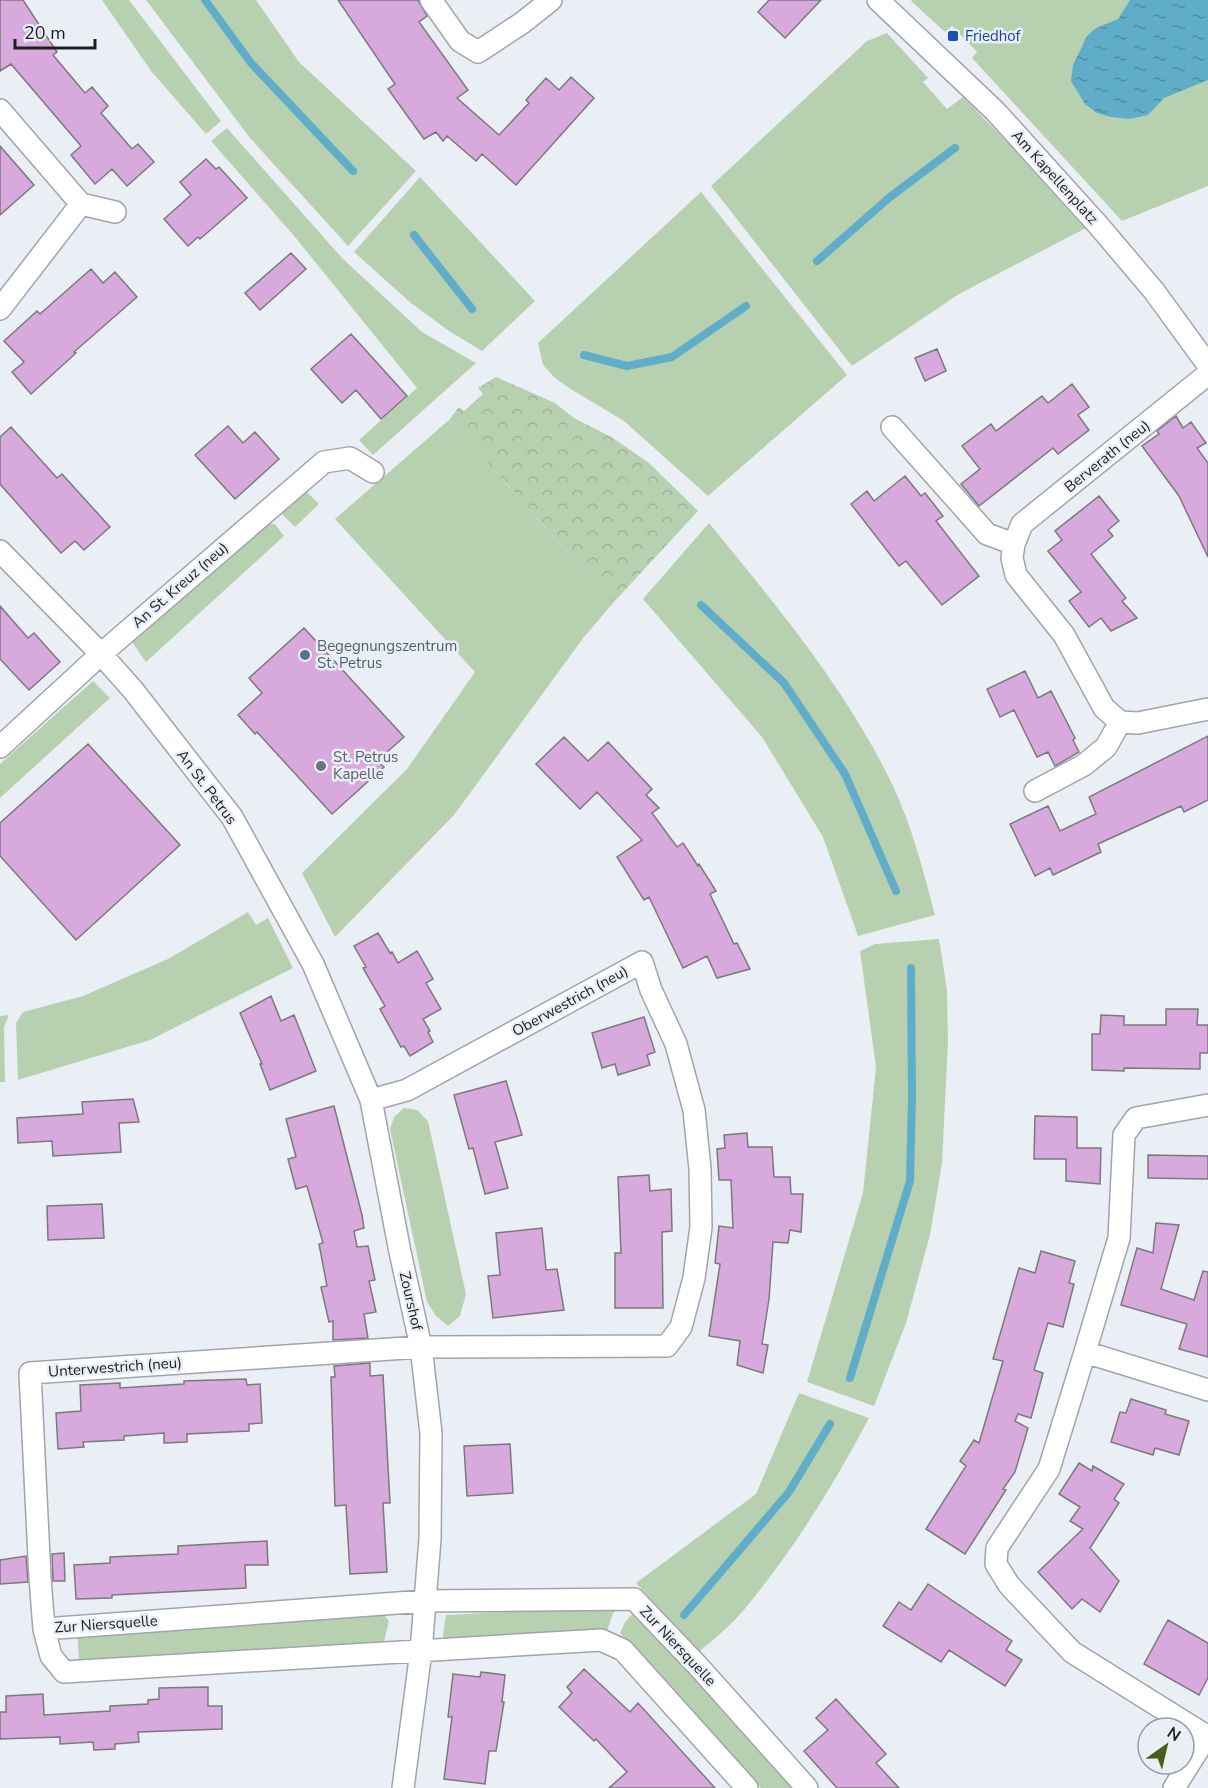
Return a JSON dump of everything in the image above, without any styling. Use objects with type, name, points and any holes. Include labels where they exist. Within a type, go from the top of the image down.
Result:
[{"type":"street","points":[[431,0],[460,41],[478,52],[522,23],[551,0]]},
{"type":"street","name":"Am Kapellenplatz","points":[[881,3],[995,111],[1099,226],[1154,291],[1208,365]]},
{"type":"street","points":[[0,110],[81,204],[115,212]]},
{"type":"street","points":[[0,309],[81,204]]},
{"type":"street","name":"Berverath (neu)","points":[[1014,544],[1022,524],[1208,374]]},
{"type":"street","points":[[892,427],[987,534],[1014,544],[1012,558],[1016,575],[1064,635],[1104,708],[1120,722],[1138,723],[1208,709]]},
{"type":"street","name":"An St. Kreuz (neu)","points":[[0,747],[100,654],[324,462],[350,458],[373,471]]},
{"type":"street","name":"An St. Petrus","points":[[0,551],[132,690],[232,817],[314,964]]},
{"type":"street","points":[[1035,791],[1084,765],[1106,747],[1120,722]]},
{"type":"street","name":"Oberwestrich (neu)","points":[[370,1100],[407,1090],[642,962],[651,990],[676,1044],[694,1110],[700,1169],[701,1227],[694,1278],[681,1327],[667,1346],[421,1347]]},
{"type":"street","name":"Zourshof","points":[[314,964],[370,1100],[421,1347],[431,1433],[430,1539],[421,1651],[403,1788]]},
{"type":"street","points":[[1174,1788],[1208,1736],[1072,1652],[1009,1585],[996,1564],[997,1548],[1049,1469],[1085,1352],[1119,1238],[1124,1135],[1136,1118],[1208,1104]]},
{"type":"street","name":"Unterwestrich (neu)","points":[[44,1629],[30,1373],[421,1347]]},
{"type":"street","points":[[1085,1352],[1208,1390]]},
{"type":"street","name":"Zur Niersquelle","points":[[747,1788],[623,1650],[601,1640],[64,1672],[51,1656],[44,1629],[425,1601],[634,1599],[698,1666],[807,1788]]},
{"type":"green space","points":[[102,0],[129,0],[221,121],[206,134],[151,71]]},
{"type":"green space","points":[[146,0],[256,0],[299,62],[416,171],[348,246],[250,138]]},
{"type":"green space","points":[[912,0],[1208,0],[1208,186],[1122,221],[972,58],[977,52],[952,26],[945,32]]},
{"type":"green space","points":[[887,33],[928,78],[923,82],[947,109],[963,97],[1086,228],[959,294],[852,366],[711,186],[867,41]]},
{"type":"green space","points":[[227,128],[342,258],[422,332],[476,363],[373,455],[359,440],[417,388],[295,237],[211,141]]},
{"type":"green space","points":[[420,177],[535,301],[482,351],[449,331],[411,303],[354,252]]},
{"type":"green space","points":[[701,192],[847,375],[708,496],[624,421],[555,378],[543,365],[538,343]]},
{"type":"green space","points":[[496,377],[555,403],[574,418],[613,438],[649,463],[698,511],[613,603],[449,420],[459,407],[464,411],[483,394],[478,388]]},
{"type":"green space","points":[[449,420],[613,603],[584,637],[454,815],[335,937],[302,873],[407,769],[475,672],[335,519]]},
{"type":"green space","points":[[305,490],[319,504],[295,527],[280,512]]},
{"type":"green space","points":[[709,523],[808,648],[832,681],[874,749],[905,816],[935,915],[858,936],[823,837],[762,737],[643,599]]},
{"type":"green space","points":[[267,524],[275,524],[284,536],[146,662],[132,642]]},
{"type":"green space","points":[[93,681],[110,698],[0,798],[0,764]]},
{"type":"green space","points":[[248,912],[256,925],[268,918],[293,968],[150,1040],[18,1080],[16,1023],[23,1012],[83,996],[168,959]]},
{"type":"green space","points":[[939,939],[947,990],[948,1042],[942,1163],[930,1235],[906,1323],[874,1406],[807,1382],[863,1193],[876,1067],[860,951],[875,944]]},
{"type":"green space","points":[[9,1015],[4,1027],[5,1082],[0,1082],[0,1016]]},
{"type":"green space","points":[[404,1108],[417,1110],[428,1121],[466,1294],[460,1316],[448,1326],[436,1316],[427,1302],[390,1129],[394,1117]]},
{"type":"green space","points":[[799,1393],[869,1418],[827,1493],[761,1589],[738,1617],[699,1652],[636,1583],[756,1494]]},
{"type":"green space","points":[[622,1606],[613,1613],[607,1631],[444,1639],[443,1635],[446,1615]]},
{"type":"green space","points":[[634,1612],[794,1788],[761,1788],[620,1633],[625,1622]]},
{"type":"green space","points":[[383,1614],[389,1621],[384,1642],[79,1660],[77,1632]]},
{"type":"water","points":[[1130,0],[1208,0],[1208,80],[1164,98],[1148,115],[1130,119],[1097,113],[1085,104],[1071,81],[1073,65],[1087,36],[1096,28],[1118,19]]},
{"type":"building","points":[[0,0],[23,0],[57,52],[53,55],[85,93],[92,87],[108,106],[101,113],[132,149],[138,144],[154,162],[127,186],[112,169],[95,184],[71,155],[81,146],[11,64],[0,71]]},
{"type":"building","points":[[338,0],[418,0],[427,16],[419,22],[468,90],[457,98],[499,135],[529,103],[526,100],[546,78],[559,90],[571,77],[594,98],[516,185],[482,154],[476,161],[447,136],[443,141],[436,132],[424,139],[388,89],[395,84]]},
{"type":"building","points":[[769,0],[821,0],[785,38],[758,12]]},
{"type":"building","points":[[0,146],[34,185],[0,215]]},
{"type":"building","points":[[206,159],[216,169],[219,167],[247,198],[200,239],[198,237],[188,246],[164,219],[191,195],[180,182]]},
{"type":"building","points":[[291,253],[306,269],[260,310],[245,293]]},
{"type":"building","points":[[91,269],[103,283],[115,272],[137,297],[74,352],[76,353],[31,394],[12,372],[24,362],[4,341],[37,311],[40,314]]},
{"type":"building","points":[[351,334],[407,396],[381,419],[356,390],[342,403],[311,369]]},
{"type":"building","points":[[937,349],[946,371],[925,381],[915,358]]},
{"type":"building","points":[[1072,384],[1089,407],[1078,415],[1089,430],[1058,454],[1053,448],[979,506],[961,484],[980,469],[962,446],[991,424],[996,431],[1042,396],[1048,403]]},
{"type":"building","points":[[1176,416],[1183,428],[1191,422],[1206,443],[1197,448],[1208,463],[1208,557],[1179,496],[1142,446],[1159,434],[1157,431]]},
{"type":"building","points":[[228,426],[243,443],[255,432],[279,459],[235,499],[195,455]]},
{"type":"building","points":[[11,427],[57,478],[62,474],[110,527],[84,550],[75,541],[61,553],[0,484],[0,437]]},
{"type":"building","points":[[905,476],[921,496],[925,493],[943,516],[936,521],[979,576],[942,605],[906,561],[899,566],[851,504],[867,491],[874,501]]},
{"type":"building","points":[[1099,496],[1119,521],[1108,530],[1113,536],[1091,554],[1126,598],[1122,601],[1137,618],[1111,631],[1101,618],[1089,627],[1069,601],[1081,592],[1048,551],[1062,540],[1055,531]]},
{"type":"building","points":[[0,606],[28,638],[34,633],[60,662],[29,690],[0,659]]},
{"type":"building","points":[[304,628],[404,737],[377,761],[384,767],[332,814],[257,732],[255,734],[238,715],[262,693],[249,678]]},
{"type":"building","points":[[1025,671],[1038,698],[1051,691],[1075,738],[1073,740],[1079,752],[1055,766],[1048,752],[1037,757],[1014,710],[1000,717],[987,689]]},
{"type":"building","points":[[1208,736],[1208,800],[1184,812],[1181,806],[1098,844],[1101,852],[1053,875],[1050,868],[1035,876],[1010,824],[1048,806],[1060,831],[1096,814],[1089,797]]},
{"type":"building","points":[[564,737],[588,761],[608,742],[652,789],[646,795],[659,808],[652,813],[677,847],[683,843],[716,891],[710,894],[734,944],[737,943],[750,969],[717,978],[707,956],[683,968],[649,897],[644,900],[617,857],[642,840],[597,792],[580,809],[536,764]]},
{"type":"building","points":[[88,744],[180,845],[76,940],[0,856],[0,823]]},
{"type":"building","points":[[378,933],[398,963],[417,951],[433,979],[426,983],[441,1009],[423,1019],[433,1042],[410,1056],[404,1046],[401,1047],[380,1009],[385,1006],[363,968],[366,967],[354,946]]},
{"type":"building","points":[[271,996],[281,1021],[294,1015],[316,1071],[270,1090],[260,1064],[262,1064],[240,1013]]},
{"type":"building","points":[[1166,1009],[1198,1009],[1197,1025],[1208,1025],[1208,1053],[1200,1053],[1200,1069],[1092,1070],[1092,1034],[1100,1034],[1101,1015],[1124,1016],[1124,1025],[1166,1025]]},
{"type":"building","points":[[644,1017],[655,1052],[647,1055],[650,1065],[618,1075],[615,1064],[602,1068],[592,1033]]},
{"type":"building","points":[[506,1081],[522,1135],[495,1142],[508,1188],[485,1194],[473,1148],[469,1149],[454,1095]]},
{"type":"building","points":[[133,1099],[139,1122],[119,1123],[121,1152],[53,1156],[52,1141],[18,1143],[17,1118],[83,1114],[82,1102]]},
{"type":"building","points":[[334,1106],[362,1215],[364,1228],[354,1231],[357,1247],[368,1246],[375,1280],[369,1281],[376,1312],[364,1314],[368,1338],[333,1340],[333,1321],[329,1322],[321,1287],[327,1286],[319,1244],[323,1243],[307,1186],[296,1189],[288,1159],[296,1157],[286,1119]]},
{"type":"building","points":[[1035,1116],[1077,1117],[1077,1148],[1101,1148],[1100,1184],[1066,1181],[1066,1159],[1034,1159]]},
{"type":"building","points":[[747,1133],[748,1147],[772,1147],[774,1177],[790,1177],[791,1194],[803,1194],[801,1232],[790,1230],[788,1243],[773,1242],[769,1299],[762,1344],[768,1345],[763,1373],[737,1365],[740,1341],[709,1336],[720,1264],[715,1263],[719,1226],[733,1228],[731,1180],[719,1180],[717,1149],[725,1148],[724,1135]]},
{"type":"building","points":[[1148,1155],[1208,1156],[1208,1179],[1148,1178]]},
{"type":"building","points":[[649,1175],[650,1191],[671,1189],[672,1231],[662,1232],[663,1308],[615,1308],[615,1253],[621,1253],[618,1177]]},
{"type":"building","points":[[102,1204],[104,1238],[48,1240],[47,1206]]},
{"type":"building","points":[[1156,1223],[1179,1225],[1161,1289],[1194,1300],[1203,1271],[1208,1272],[1208,1357],[1179,1349],[1187,1324],[1121,1305],[1137,1248],[1153,1253]]},
{"type":"building","points":[[542,1228],[546,1270],[557,1269],[564,1310],[493,1318],[488,1276],[500,1275],[496,1233]]},
{"type":"building","points":[[1041,1251],[1075,1261],[1069,1283],[1074,1284],[1063,1327],[1048,1323],[1034,1370],[1043,1373],[1031,1418],[1018,1414],[1015,1421],[1028,1428],[1015,1472],[965,1554],[926,1529],[966,1466],[960,1461],[974,1440],[979,1443],[1003,1361],[993,1359],[1019,1268],[1035,1273]]},
{"type":"building","points":[[370,1363],[370,1376],[383,1375],[390,1503],[383,1503],[387,1572],[350,1574],[346,1505],[335,1506],[331,1377],[335,1377],[334,1366]]},
{"type":"building","points":[[246,1379],[247,1385],[260,1384],[262,1423],[249,1424],[249,1431],[187,1434],[187,1442],[164,1443],[164,1433],[124,1436],[124,1440],[83,1442],[84,1447],[58,1449],[56,1413],[81,1411],[80,1385],[120,1383],[120,1388],[184,1384],[184,1381]]},
{"type":"building","points":[[1131,1399],[1166,1410],[1165,1414],[1189,1421],[1179,1455],[1155,1448],[1153,1455],[1111,1442],[1120,1412],[1126,1413]]},
{"type":"building","points":[[510,1444],[513,1493],[467,1496],[464,1446]]},
{"type":"building","points":[[1079,1463],[1092,1471],[1093,1466],[1124,1484],[1114,1499],[1119,1503],[1090,1548],[1119,1581],[1100,1612],[1082,1599],[1072,1609],[1038,1572],[1083,1529],[1070,1521],[1080,1507],[1059,1494]]},
{"type":"building","points":[[267,1541],[268,1565],[245,1565],[246,1588],[76,1599],[74,1565],[110,1563],[110,1557],[178,1554],[178,1546]]},
{"type":"building","points":[[64,1553],[65,1581],[53,1581],[52,1554]]},
{"type":"building","points":[[26,1556],[28,1582],[0,1584],[0,1560]]},
{"type":"building","points":[[928,1584],[1012,1641],[1006,1650],[1022,1660],[1005,1686],[949,1650],[941,1662],[883,1626],[899,1602],[911,1610]]},
{"type":"building","points":[[1168,1620],[1208,1643],[1208,1678],[1199,1695],[1144,1664]]},
{"type":"building","points":[[584,1669],[630,1712],[638,1703],[715,1788],[609,1788],[627,1772],[596,1739],[594,1741],[559,1707],[572,1693],[567,1687]]},
{"type":"building","points":[[481,1672],[505,1675],[502,1702],[504,1702],[496,1751],[489,1751],[485,1784],[444,1779],[452,1717],[448,1717],[453,1674],[480,1677]]},
{"type":"building","points":[[208,1687],[208,1706],[222,1706],[222,1729],[138,1732],[139,1742],[115,1744],[115,1749],[94,1750],[93,1742],[60,1744],[60,1737],[0,1739],[0,1712],[6,1712],[6,1696],[43,1694],[44,1715],[110,1711],[110,1706],[148,1704],[148,1700],[159,1699],[159,1688]]},
{"type":"building","points":[[836,1699],[886,1754],[876,1763],[899,1788],[837,1788],[804,1751],[828,1730],[816,1718]]},
{"type":"waterway","points":[[205,0],[251,63],[353,171]]},
{"type":"waterway","points":[[817,261],[890,197],[955,148]]},
{"type":"waterway","points":[[414,235],[472,309]]},
{"type":"waterway","points":[[584,355],[627,366],[672,357],[746,306]]},
{"type":"waterway","points":[[701,605],[784,683],[845,774],[896,891]]},
{"type":"waterway","points":[[850,1378],[910,1181],[911,968]]},
{"type":"waterway","points":[[684,1615],[789,1492],[830,1424]]},
{"type":"place","name":"Friedhof","points":[[953,36]]},
{"type":"place","name":"Begegnungszentrum St. Petrus","points":[[305,655]]},
{"type":"place","name":"St. Petrus Kapelle","points":[[321,766]]}]
